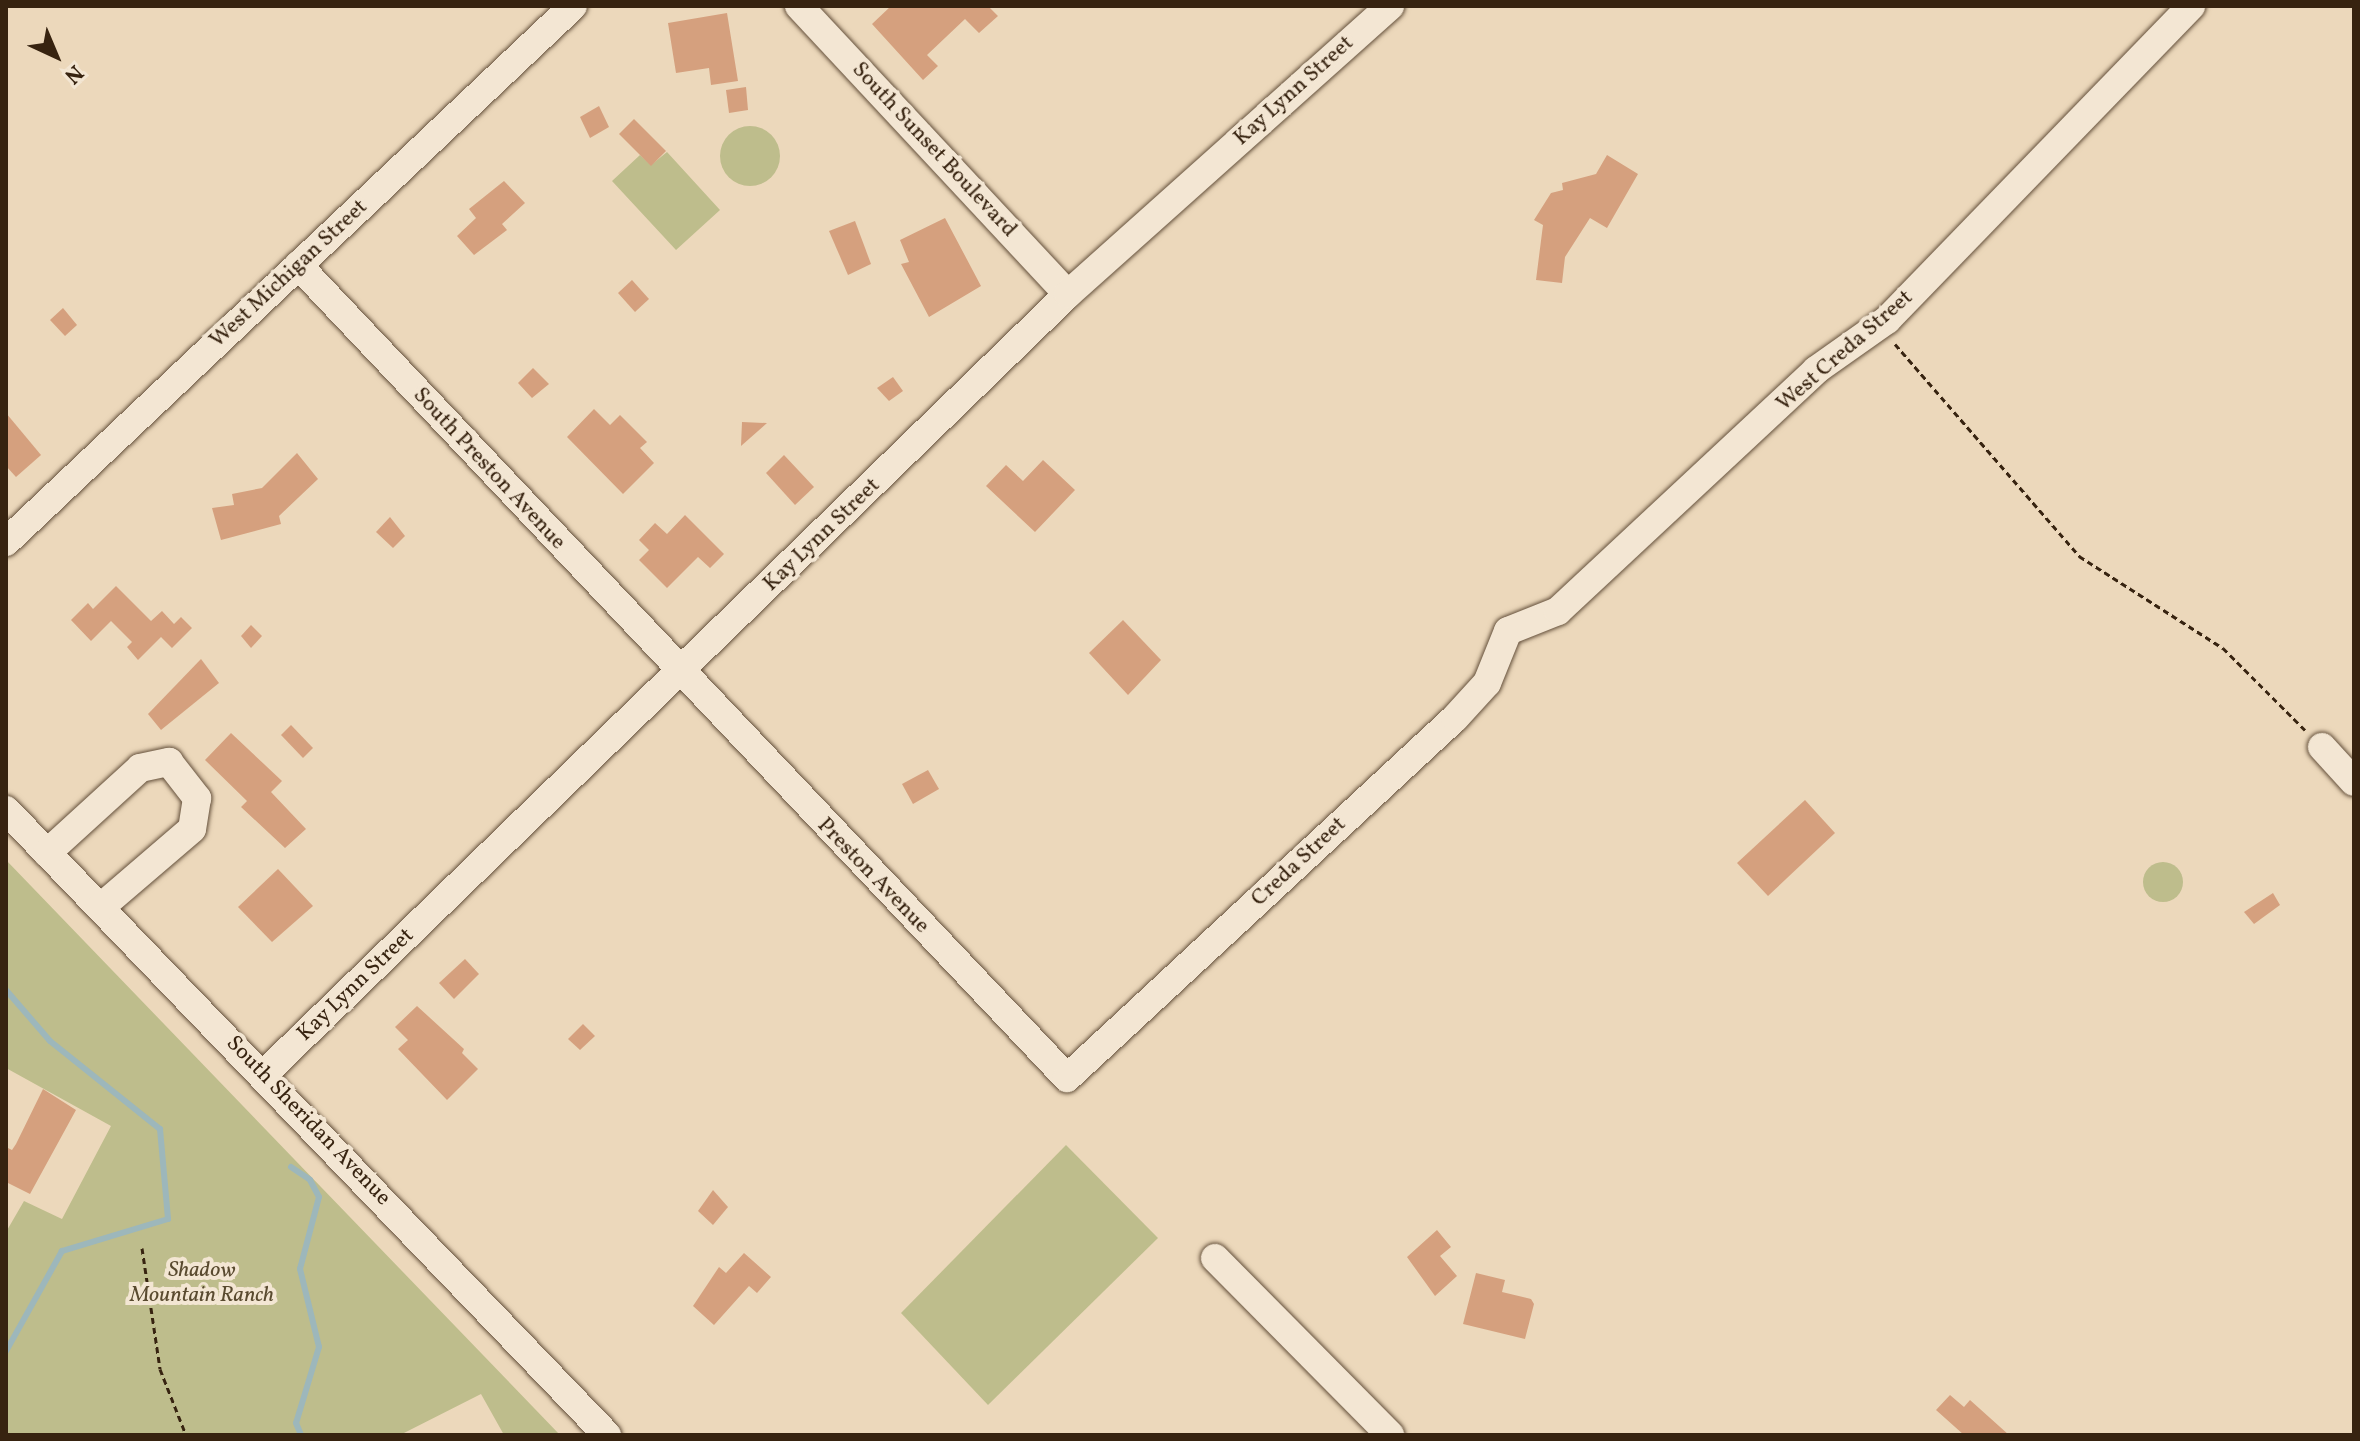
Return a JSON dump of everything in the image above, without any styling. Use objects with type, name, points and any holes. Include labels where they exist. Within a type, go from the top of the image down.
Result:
[{"type":"street","name":"West Michigan Street","points":[[6,542],[573,6]]},
{"type":"street","name":"South Sunset Boulevard","points":[[799,6],[1068,294]]},
{"type":"street","name":"Kay Lynn Street","points":[[264,1074],[680,674],[1068,294],[1390,6]]},
{"type":"street","name":"West Creda Street","points":[[1508,631],[1558,611],[1816,370],[1882,324],[2191,6]]},
{"type":"street","name":"South Preston Avenue","points":[[298,265],[680,674]]},
{"type":"street","name":"Creda Street","points":[[1067,1078],[1455,718],[1487,683],[1508,631]]},
{"type":"street","name":"Preston Avenue","points":[[680,674],[1067,1078]]},
{"type":"street","points":[[2322,747],[2354,782]]},
{"type":"street","points":[[47,853],[140,768],[169,762],[197,798],[192,829],[101,907]]},
{"type":"street","name":"South Sheridan Avenue","points":[[6,810],[264,1074],[607,1435]]},
{"type":"street","points":[[1215,1258],[1390,1435]]},
{"type":"path","points":[[1882,324],[1904,357],[2079,556],[2223,648],[2322,747]]},
{"type":"path","points":[[142,1248],[147,1304],[160,1369],[186,1435]]},
{"type":"green space","points":[[750,126],[771,135],[780,156],[771,177],[750,186],[729,177],[720,156],[729,135]]},
{"type":"green space","points":[[667,152],[720,210],[676,250],[612,181],[640,155],[651,165]]},
{"type":"green space","name":"Shadow Mountain Ranch","points":[[6,860],[560,1435],[504,1435],[481,1394],[400,1435],[6,1435],[6,1232],[24,1201],[62,1219],[111,1126],[6,1068]]},
{"type":"green space","points":[[2163,862],[2177,868],[2183,882],[2177,896],[2163,902],[2149,896],[2143,882],[2149,868]]},
{"type":"green space","points":[[1066,1145],[1158,1238],[988,1405],[901,1313]]},
{"type":"building","points":[[891,6],[988,6],[998,16],[979,33],[965,19],[927,55],[938,66],[923,80],[872,24]]},
{"type":"building","points":[[727,13],[738,81],[711,85],[709,68],[676,73],[668,23]]},
{"type":"building","points":[[746,87],[748,110],[729,113],[726,90]]},
{"type":"building","points":[[599,106],[609,127],[590,138],[580,117]]},
{"type":"building","points":[[634,119],[666,151],[651,166],[619,134]]},
{"type":"building","points":[[1607,155],[1638,174],[1607,228],[1590,218],[1565,257],[1562,283],[1536,280],[1543,225],[1534,220],[1551,193],[1563,190],[1562,183],[1596,174]]},
{"type":"building","points":[[504,181],[525,203],[502,224],[507,230],[474,255],[457,236],[476,218],[469,209]]},
{"type":"building","points":[[945,218],[981,286],[929,317],[901,264],[909,262],[900,240]]},
{"type":"building","points":[[855,221],[871,264],[848,275],[829,231]]},
{"type":"building","points":[[632,280],[649,299],[635,312],[618,293]]},
{"type":"building","points":[[63,308],[77,325],[65,336],[50,320]]},
{"type":"building","points":[[533,368],[549,384],[532,398],[518,383]]},
{"type":"building","points":[[893,377],[903,391],[889,401],[877,388]]},
{"type":"building","points":[[594,409],[610,425],[620,415],[647,442],[640,448],[654,463],[623,494],[567,437]]},
{"type":"building","points":[[6,413],[41,455],[16,477],[6,466]]},
{"type":"building","points":[[742,422],[767,423],[741,446]]},
{"type":"building","points":[[297,453],[318,479],[279,516],[281,524],[221,540],[212,508],[234,505],[232,494],[262,488]]},
{"type":"building","points":[[784,455],[814,487],[795,505],[766,473]]},
{"type":"building","points":[[1043,460],[1075,490],[1035,532],[986,486],[1006,465],[1023,481]]},
{"type":"building","points":[[685,515],[724,554],[710,568],[698,557],[667,588],[639,560],[649,550],[639,540],[655,523],[667,534]]},
{"type":"building","points":[[390,517],[405,536],[393,548],[376,532]]},
{"type":"building","points":[[116,586],[151,621],[162,611],[174,624],[181,617],[192,628],[172,648],[161,637],[138,660],[127,647],[132,642],[111,621],[91,641],[71,620],[88,603],[93,609]]},
{"type":"building","points":[[1123,620],[1161,660],[1128,695],[1089,653]]},
{"type":"building","points":[[251,625],[262,636],[251,648],[241,636]]},
{"type":"building","points":[[201,659],[219,683],[161,730],[148,714]]},
{"type":"building","points":[[291,725],[313,748],[303,758],[281,735]]},
{"type":"building","points":[[231,733],[282,781],[271,792],[306,829],[285,848],[241,807],[247,801],[205,760]]},
{"type":"building","points":[[928,770],[939,789],[913,804],[902,784]]},
{"type":"building","points":[[1805,800],[1835,833],[1768,896],[1737,863]]},
{"type":"building","points":[[278,869],[313,906],[272,942],[238,907]]},
{"type":"building","points":[[2273,893],[2280,905],[2254,924],[2244,912]]},
{"type":"building","points":[[465,959],[479,974],[454,999],[439,983]]},
{"type":"building","points":[[417,1006],[464,1049],[462,1053],[478,1069],[447,1100],[398,1049],[408,1040],[395,1027]]},
{"type":"building","points":[[583,1024],[595,1036],[580,1050],[568,1039]]},
{"type":"building","points":[[43,1089],[76,1110],[30,1194],[6,1182],[6,1147],[12,1150],[16,1144]]},
{"type":"building","points":[[713,1190],[728,1207],[713,1225],[698,1211]]},
{"type":"building","points":[[1437,1230],[1451,1247],[1440,1256],[1457,1276],[1435,1296],[1407,1257]]},
{"type":"building","points":[[744,1253],[771,1277],[757,1293],[749,1286],[714,1325],[693,1306],[719,1267],[726,1273]]},
{"type":"building","points":[[1476,1273],[1505,1280],[1502,1292],[1531,1299],[1534,1304],[1525,1339],[1463,1324]]},
{"type":"building","points":[[1950,1395],[1964,1407],[1970,1400],[2009,1435],[1964,1435],[1936,1410]]},
{"type":"waterway","points":[[6,990],[50,1041],[160,1129],[168,1219],[62,1251],[6,1351]]},
{"type":"waterway","points":[[291,1167],[310,1180],[319,1197],[300,1269],[319,1347],[296,1423],[301,1435]]}]
